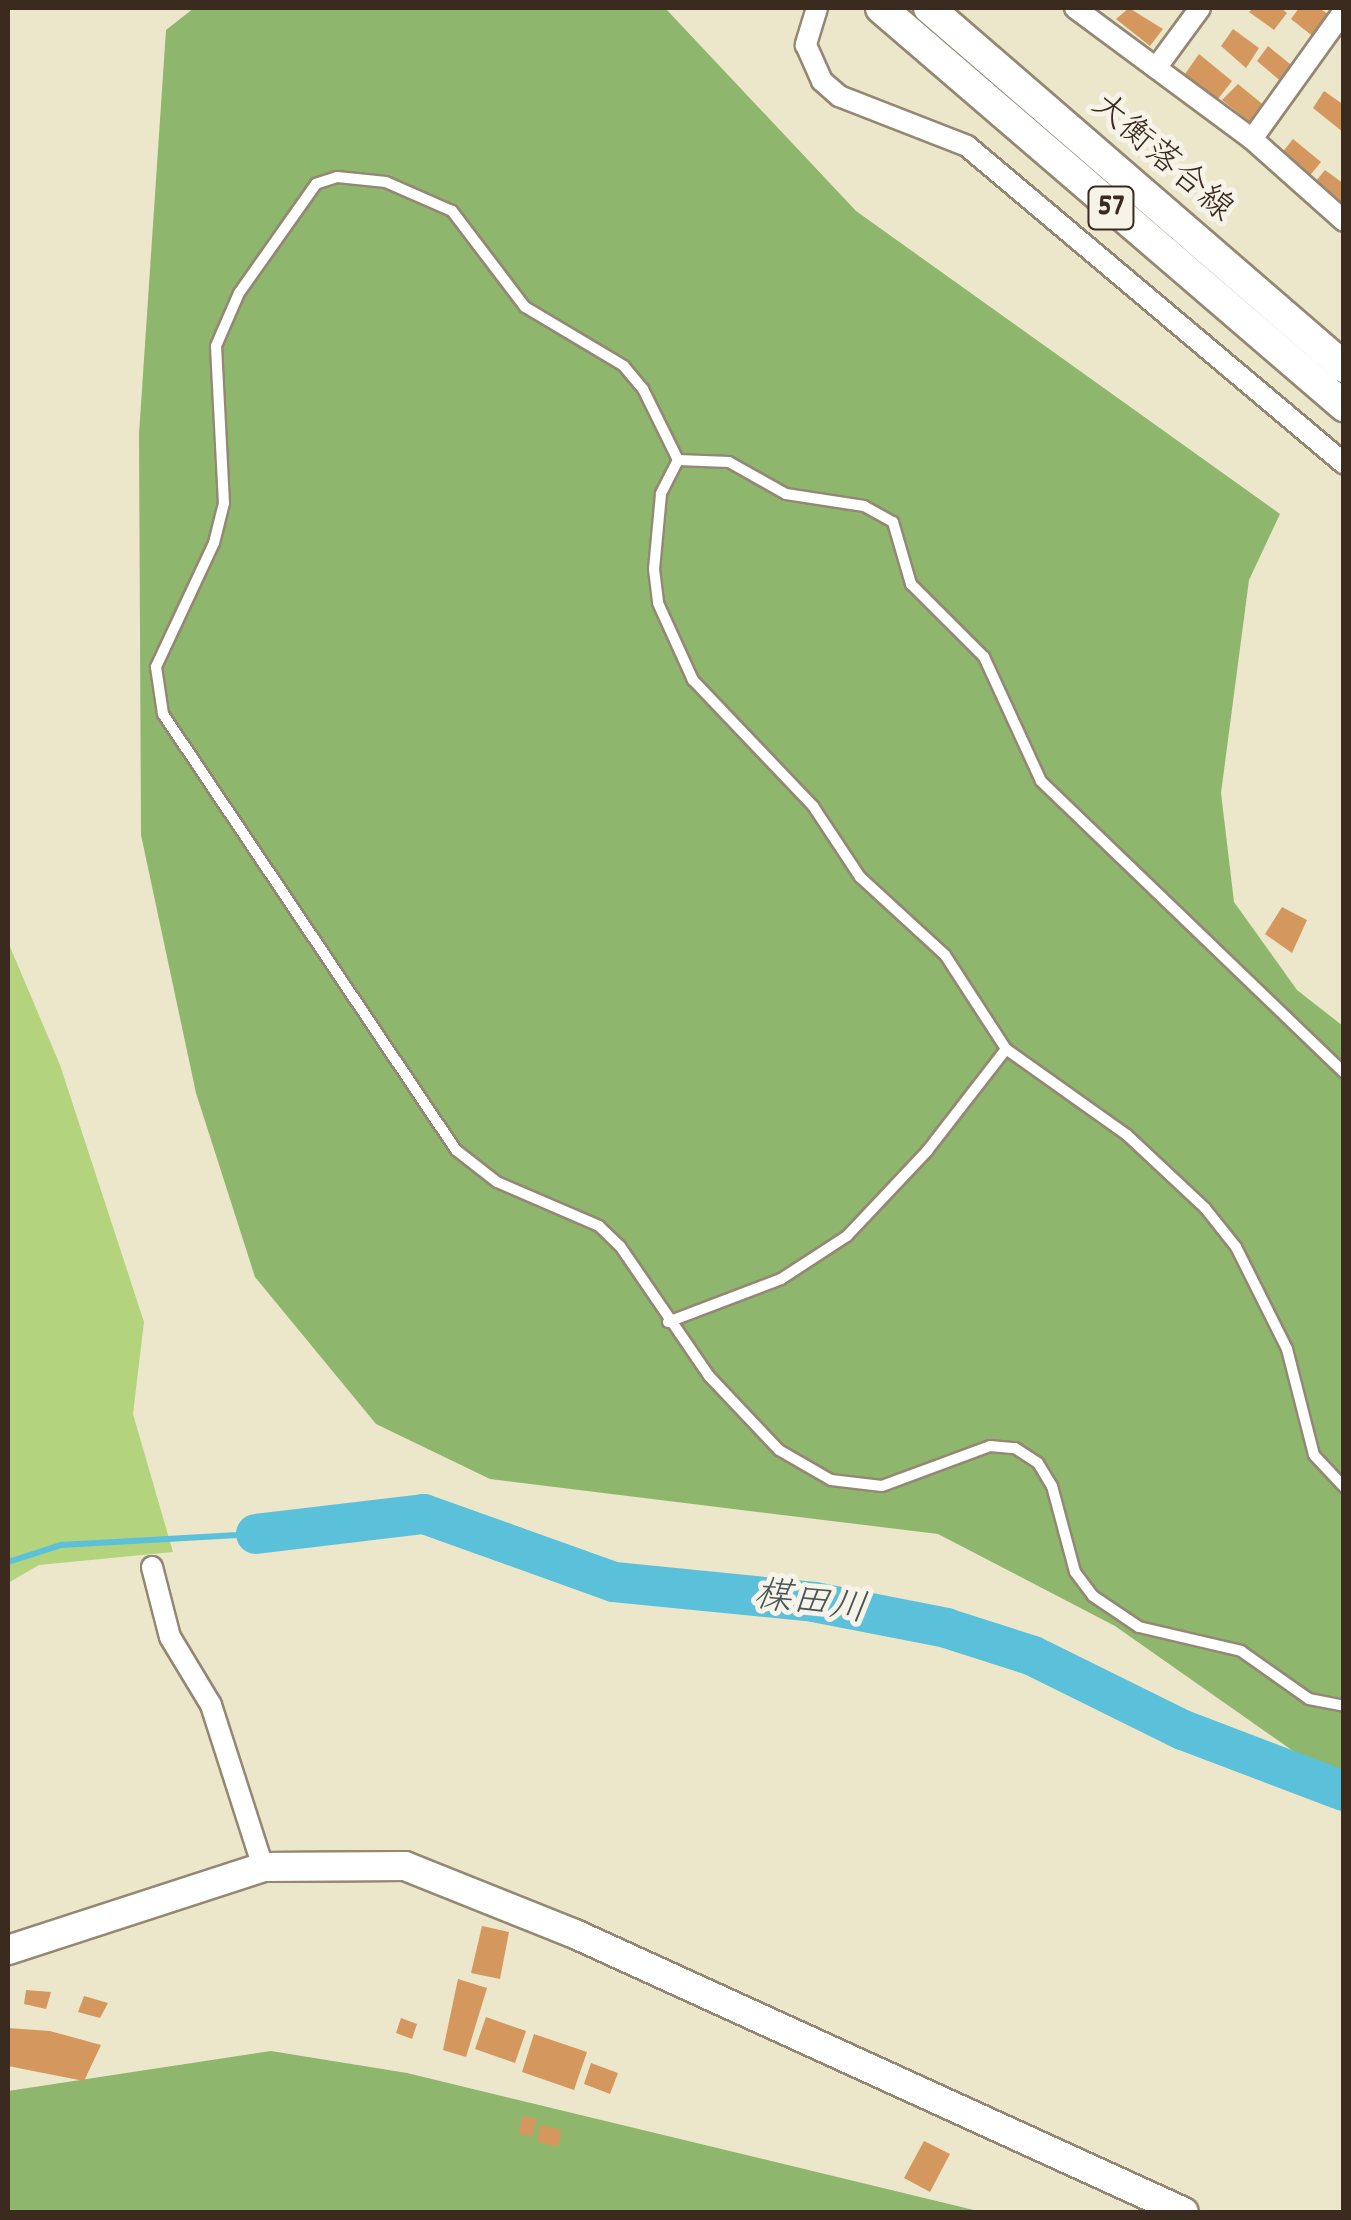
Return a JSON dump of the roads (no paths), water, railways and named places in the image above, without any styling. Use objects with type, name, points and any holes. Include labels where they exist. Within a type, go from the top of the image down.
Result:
[{"type":"main road","name":"大衡落合線","points":[[881,8],[1344,406]]},
{"type":"main road","name":"大衡落合線","points":[[930,8],[1344,367]]},
{"type":"street","points":[[817,8],[806,45],[816,71],[838,96],[967,146],[1344,462]]},
{"type":"street","points":[[1075,8],[1252,139],[1344,221]]},
{"type":"street","points":[[1156,68],[1200,8]]},
{"type":"street","points":[[1252,139],[1344,12]]},
{"type":"street","points":[[152,1568],[170,1638],[211,1705],[264,1867]]},
{"type":"street","points":[[8,1950],[264,1867],[362,1862],[445,1878],[1184,2212]]},
{"type":"lane","points":[[678,460],[644,389],[624,366],[525,307],[452,211],[386,182],[337,177],[316,184],[224,319],[215,374],[224,502],[214,543],[156,667],[156,692],[176,738],[437,1126],[497,1182],[600,1226],[620,1246],[668,1322],[746,1419],[779,1450],[831,1480],[882,1486],[990,1446],[1016,1448],[1038,1463],[1052,1486],[1076,1572],[1093,1596],[1140,1627],[1241,1651],[1309,1699],[1344,1706]]},
{"type":"lane","points":[[678,460],[661,494],[654,569],[658,603],[692,680],[814,806],[860,877],[945,955],[1006,1049],[1171,1172],[1236,1247],[1287,1349],[1314,1455],[1344,1487]]},
{"type":"lane","points":[[678,460],[729,462],[786,494],[864,506],[893,522],[911,584],[984,657],[1041,781],[1344,1073]]},
{"type":"lane","points":[[668,1322],[781,1279],[846,1236],[916,1164],[1006,1049]]},
{"type":"waterway","name":"楳田川","points":[[256,1534],[424,1514],[614,1582],[814,1602],[946,1628],[1033,1656],[1183,1730],[1344,1791]]},
{"type":"waterway","points":[[8,1562],[61,1545],[256,1534]]}]
